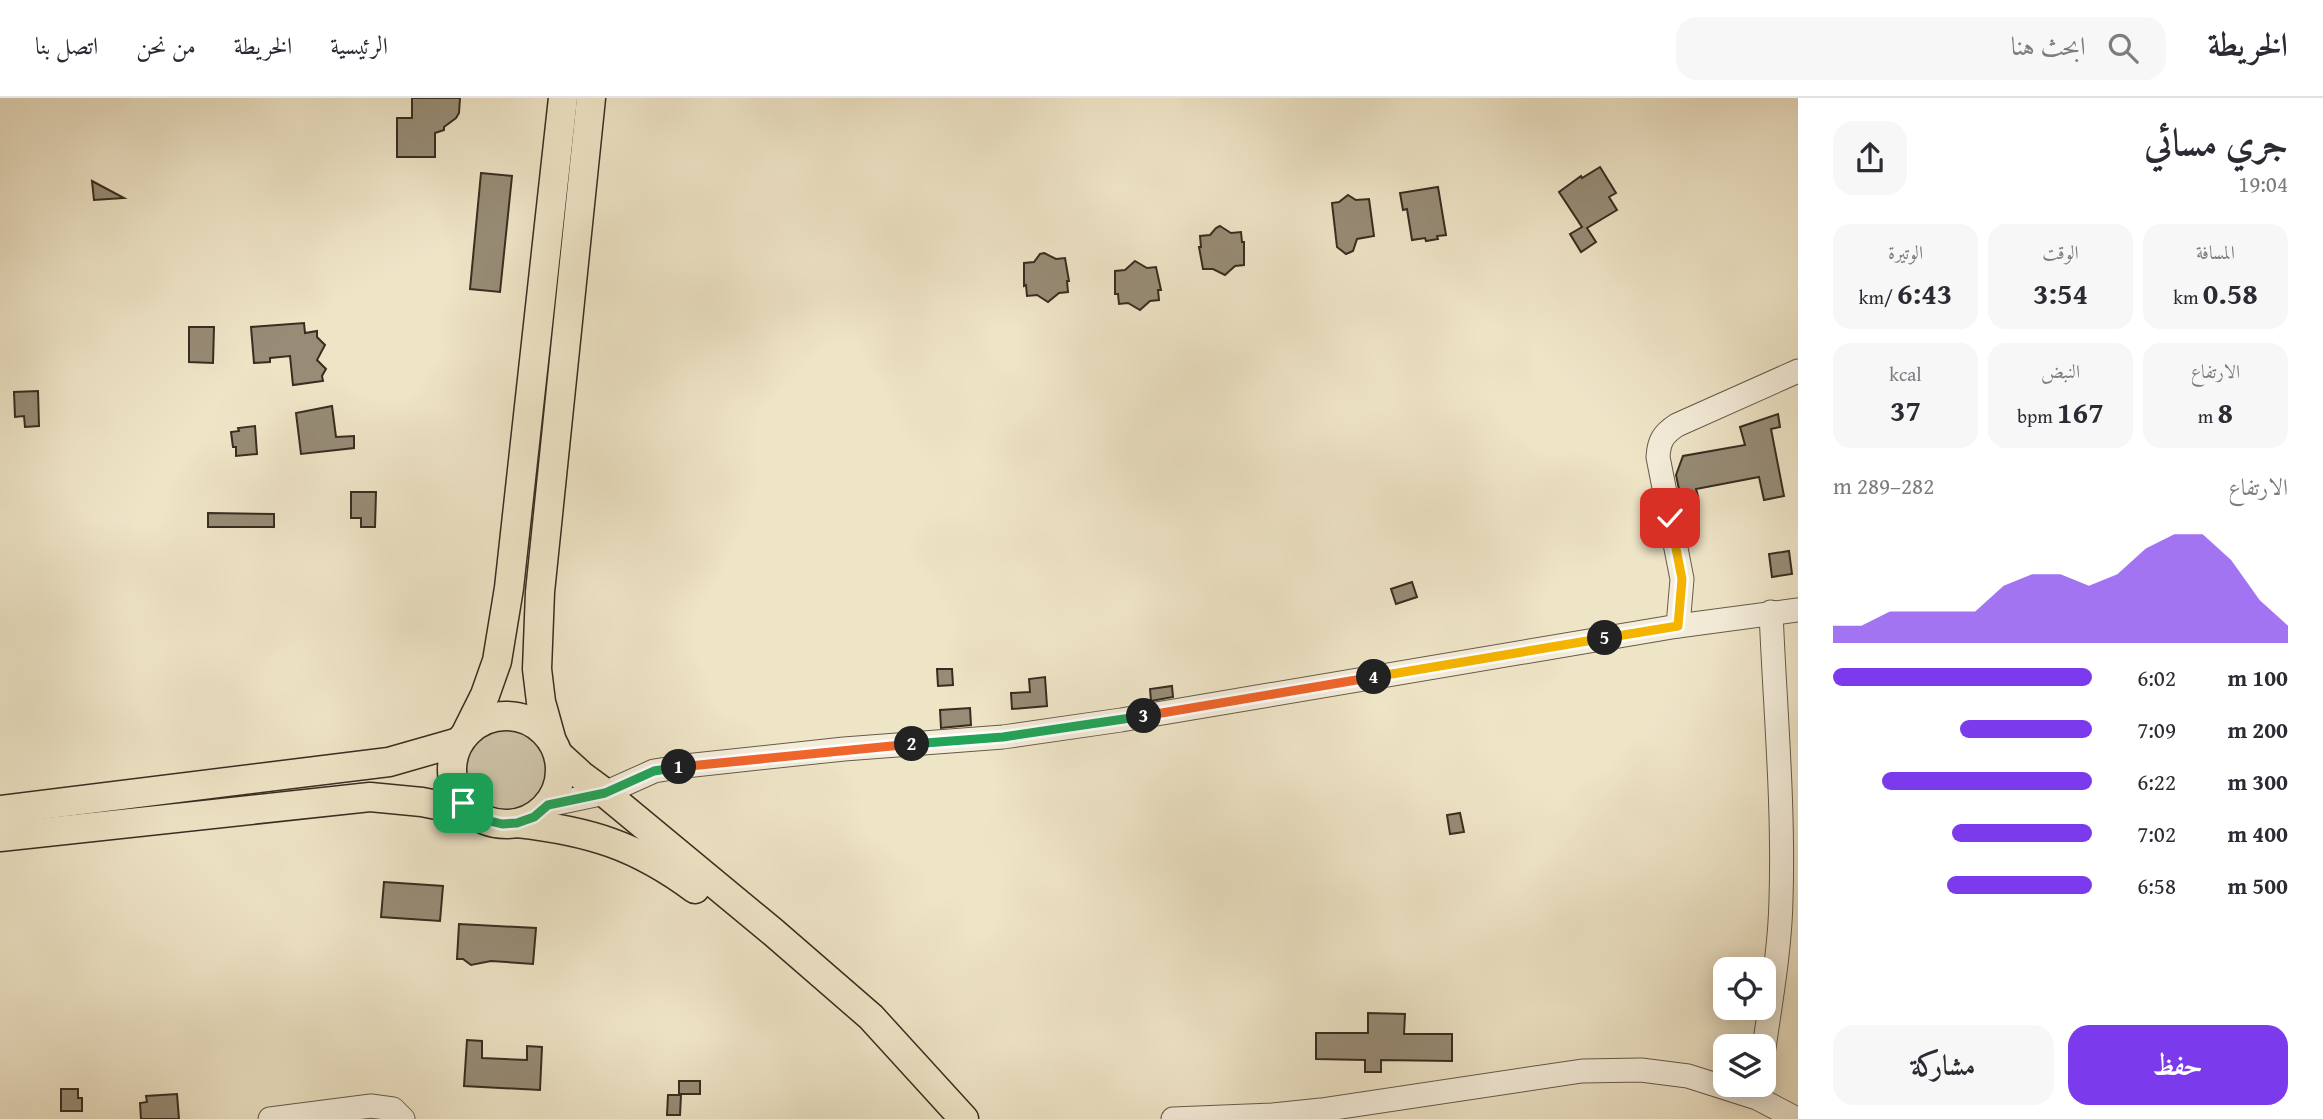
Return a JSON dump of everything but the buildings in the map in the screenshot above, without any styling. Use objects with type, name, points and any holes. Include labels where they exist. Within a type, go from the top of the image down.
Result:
[{"type":"main road","points":[[472,812],[463,803],[452,779],[454,754],[485,695],[497,661],[507,600],[563,98]]},
{"type":"main road","points":[[517,823],[534,817],[548,805],[557,790],[561,772],[541,702],[537,669],[540,592],[591,98]]},
{"type":"main road","points":[[0,810],[389,762],[463,737],[487,718],[510,715],[533,722],[582,776],[773,932],[871,1017],[964,1119]]},
{"type":"main road","points":[[0,836],[370,797],[422,802],[472,812],[494,822],[586,834],[628,848],[667,869],[722,911],[857,1028],[939,1119]]},
{"type":"street","points":[[1678,626],[1682,579],[1658,457],[1659,444],[1665,432],[1677,425],[1798,371]]},
{"type":"street","points":[[548,805],[605,793],[654,771],[685,766],[844,749],[1003,737],[1095,724],[1678,626],[1798,610]]},
{"type":"street","points":[[1766,1034],[1781,904],[1782,868],[1771,612]]},
{"type":"street","points":[[1172,1119],[1321,1110],[1582,1071],[1641,1070],[1713,1082]]},
{"type":"street","points":[[1765,1097],[1797,1119]]},
{"type":"street","points":[[270,1119],[371,1106],[393,1109],[403,1119]]},
{"type":"shaded area","points":[[506,729],[530,736],[542,748],[549,772],[542,796],[530,808],[506,815],[482,808],[470,796],[463,772],[470,748],[482,736]]},
{"type":"route","points":[[463,803],[486,820],[502,824],[517,823],[534,817],[548,805],[605,793],[654,771],[844,749],[1003,737],[1121,720],[1678,626],[1682,579],[1670,518]]}]
